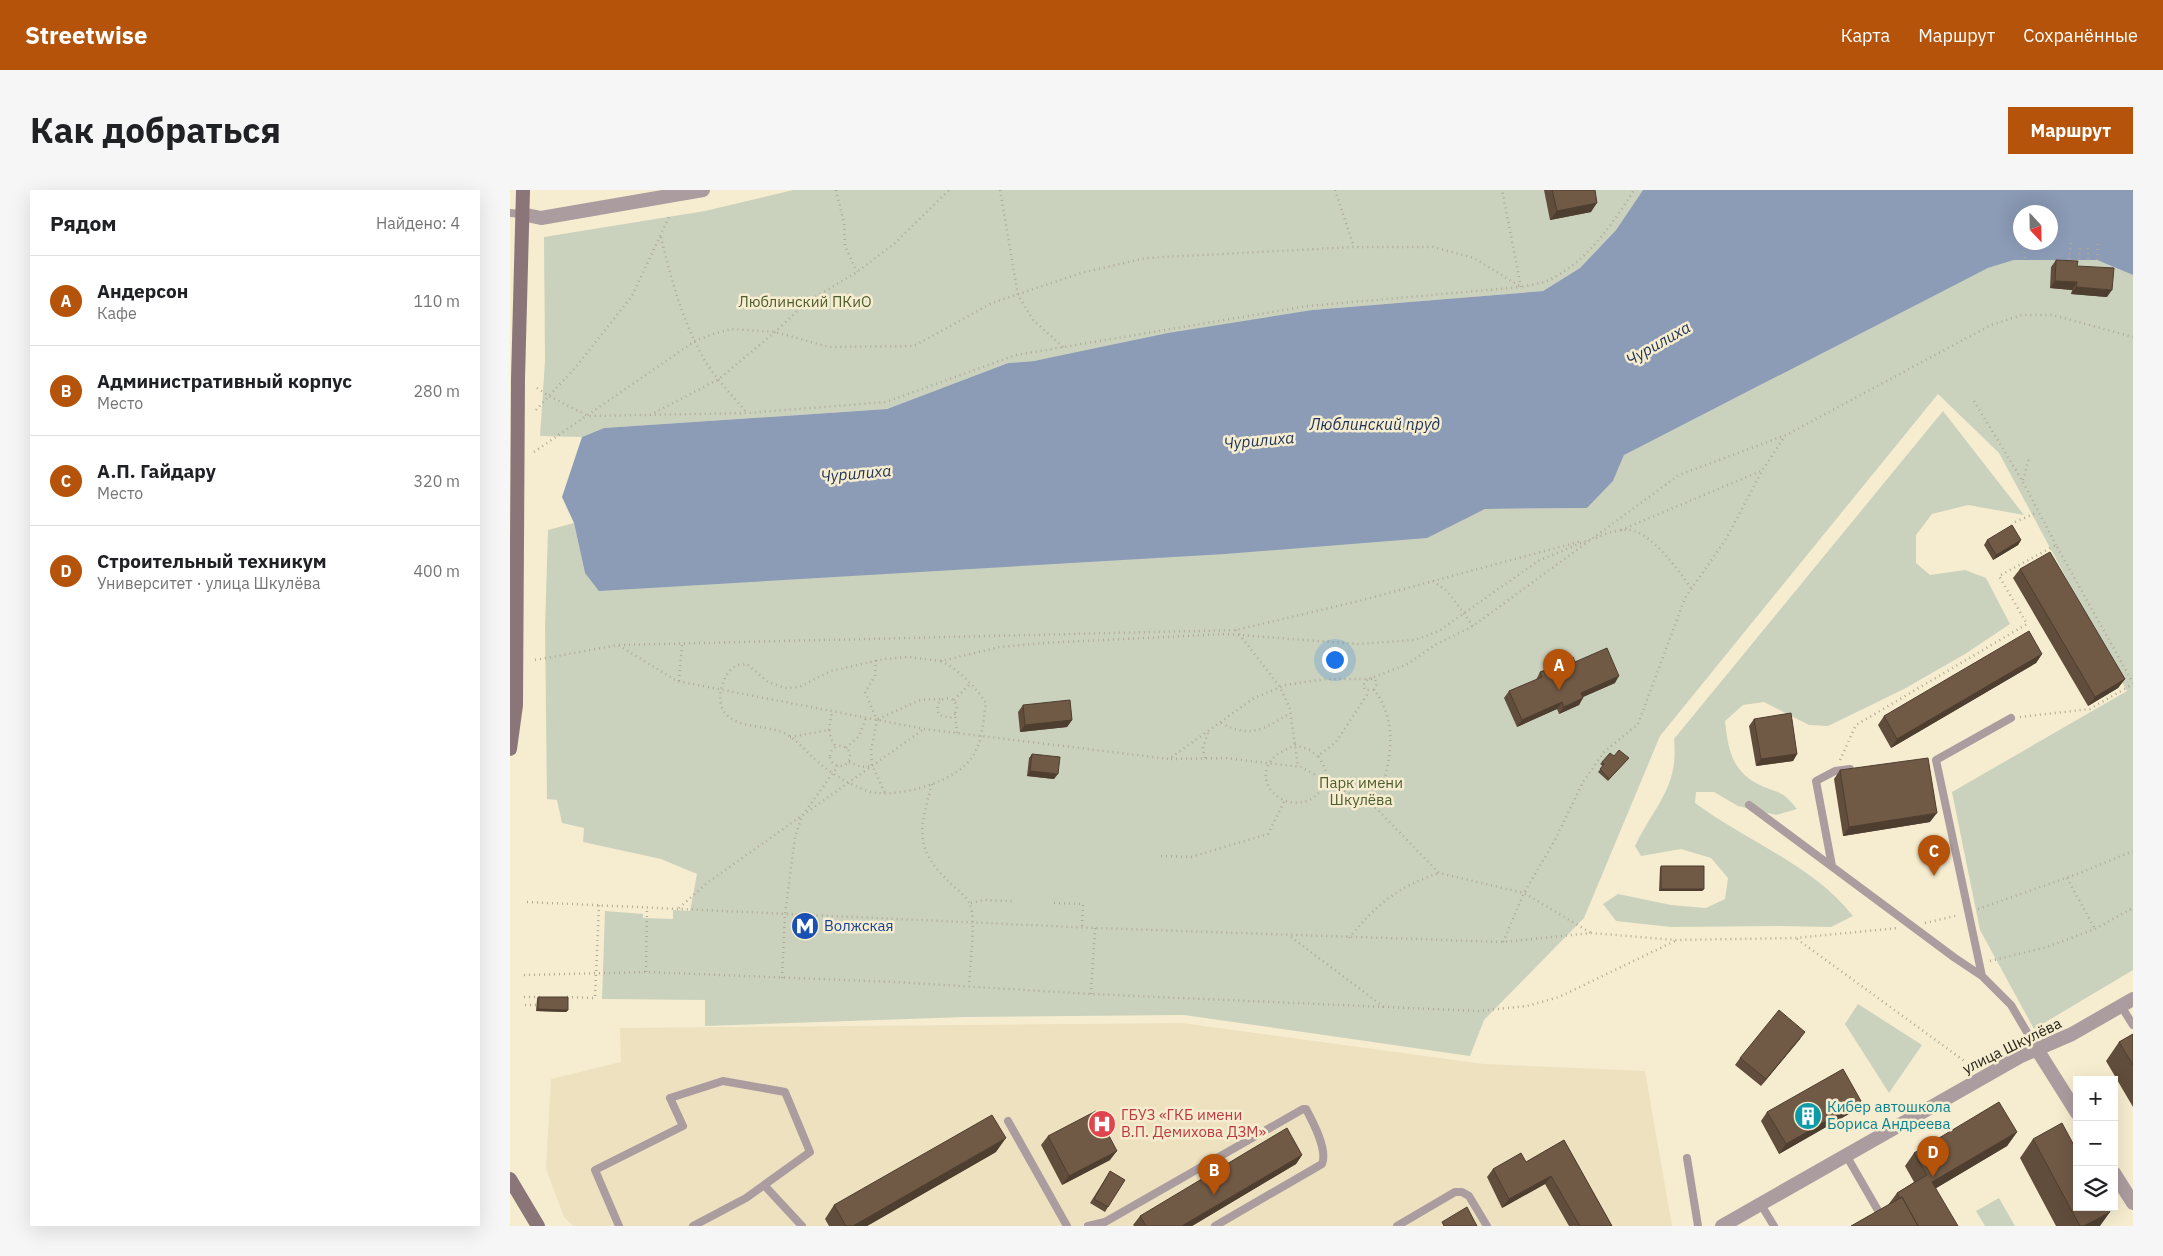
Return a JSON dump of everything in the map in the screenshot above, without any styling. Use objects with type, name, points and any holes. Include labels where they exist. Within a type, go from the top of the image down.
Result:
[{"type":"main road","points":[[510,749],[516,705],[518,379],[516,213],[523,190]]},
{"type":"main road","points":[[510,1179],[538,1226]]},
{"type":"street","points":[[516,213],[541,218],[703,190]]},
{"type":"street","name":"улица Шкулёва","points":[[1722,1226],[2021,1056],[2038,1051],[2072,1034],[2127,1002]]},
{"type":"street","points":[[2038,1051],[2073,1107]]},
{"type":"street","points":[[2118,1179],[2133,1203]]},
{"type":"lane","points":[[1927,761],[1936,760],[2011,718]]},
{"type":"lane","points":[[1936,760],[1982,976]]},
{"type":"lane","points":[[1832,866],[1816,781],[1834,771],[1862,768]]},
{"type":"lane","points":[[1749,805],[1982,976],[2011,1005],[2038,1051]]},
{"type":"lane","points":[[2127,1002],[2133,1025]]},
{"type":"lane","points":[[619,1226],[595,1170],[683,1126],[670,1098],[723,1081],[785,1092],[810,1152],[746,1198],[694,1226]]},
{"type":"lane","points":[[1088,1226],[1107,1224],[1303,1108],[1306,1109],[1321,1146],[1324,1159],[1322,1164],[1215,1226]]},
{"type":"lane","points":[[1008,1121],[1067,1226]]},
{"type":"lane","points":[[1846,1155],[1887,1226]]},
{"type":"lane","points":[[1687,1158],[1698,1226]]},
{"type":"lane","points":[[764,1185],[802,1226]]},
{"type":"lane","points":[[1397,1226],[1455,1192],[1462,1192],[1468,1196],[1486,1226]]},
{"type":"lane","points":[[1760,1203],[1774,1226]]},
{"type":"path","points":[[836,190],[844,223],[845,246],[857,272]]},
{"type":"path","points":[[648,415],[719,379],[775,332],[806,302],[857,272],[895,243],[949,190]]},
{"type":"path","points":[[1000,190],[1018,295],[1033,320],[1063,347]]},
{"type":"path","points":[[1335,190],[1354,247]]},
{"type":"path","points":[[1502,190],[1521,287]]},
{"type":"path","points":[[537,388],[548,396],[588,416],[748,413],[886,402],[1016,355],[1308,306],[1521,287],[1547,281],[1579,261],[1614,222],[1634,190]]},
{"type":"path","points":[[536,410],[575,368],[632,296],[669,217]]},
{"type":"path","points":[[660,235],[677,302],[695,341],[705,361],[748,413]]},
{"type":"path","points":[[2069,259],[2071,241]]},
{"type":"path","points":[[2097,260],[2098,242]]},
{"type":"path","points":[[2079,259],[2080,245]]},
{"type":"path","points":[[2088,245],[2088,259]]},
{"type":"path","points":[[534,452],[695,341],[731,329],[775,332],[829,347],[914,346],[940,333],[976,310],[1081,273],[1146,258],[1354,247],[1441,249],[1474,258],[1521,287]]},
{"type":"path","points":[[2024,250],[2025,260]]},
{"type":"path","points":[[1369,692],[1363,685],[1368,679],[1406,665],[1435,645],[1473,626],[1678,475],[1786,435],[1991,325],[2022,314],[2053,315],[2133,337]]},
{"type":"path","points":[[1974,401],[2023,482],[2133,684],[2090,709],[2011,718]]},
{"type":"path","points":[[1503,942],[1524,893],[1556,840],[1583,782],[1604,752],[1638,724],[1685,598],[1726,540],[1762,471],[1786,435]]},
{"type":"path","points":[[2023,482],[2029,458]]},
{"type":"path","points":[[535,660],[618,645],[1236,630],[1433,581],[1594,538],[1619,530],[1762,471]]},
{"type":"path","points":[[2015,522],[2038,512]]},
{"type":"path","points":[[1619,530],[1632,530],[1650,541],[1668,556],[1691,588]]},
{"type":"path","points":[[941,661],[1000,647],[1226,634],[1358,644],[1415,640],[1439,631],[1538,561],[1594,538]]},
{"type":"path","points":[[1834,771],[1856,725],[2027,624],[1999,576],[2056,545]]},
{"type":"path","points":[[1433,581],[1447,591],[1473,626]]},
{"type":"path","points":[[1236,630],[1280,687],[1290,713],[1298,767]]},
{"type":"path","points":[[679,682],[682,644]]},
{"type":"path","points":[[618,645],[679,682],[924,729],[1169,759],[1226,758],[1298,767],[1376,808],[1439,873]]},
{"type":"path","points":[[909,657],[941,661],[951,666],[970,684],[986,703],[979,746],[971,760],[956,772],[921,788],[874,793],[848,783],[818,763],[790,736],[767,728],[733,721],[723,712],[721,690],[725,677],[736,666],[747,664],[768,682],[785,688],[799,687],[831,671],[876,660],[909,657]]},
{"type":"path","points":[[876,660],[875,676],[866,692],[877,720],[871,751],[872,765],[885,793]]},
{"type":"path","points":[[1169,759],[1208,733],[1254,698],[1280,687],[1326,679],[1375,679],[1377,684],[1374,690],[1369,692],[1336,742],[1318,756]]},
{"type":"path","points":[[954,700],[970,684]]},
{"type":"path","points":[[1374,690],[1388,719],[1391,751],[1376,808]]},
{"type":"path","points":[[877,720],[920,700],[948,698],[954,700],[957,707],[955,714],[957,733]]},
{"type":"path","points":[[942,699],[936,709],[939,715],[950,718],[955,714]]},
{"type":"path","points":[[832,711],[829,730],[831,739],[836,747]]},
{"type":"path","points":[[1221,723],[1246,732],[1263,729],[1290,713]]},
{"type":"path","points":[[846,748],[859,736],[866,718]]},
{"type":"path","points":[[679,909],[707,883],[924,729]]},
{"type":"path","points":[[790,736],[829,730]]},
{"type":"path","points":[[1205,758],[1203,748],[1208,733]]},
{"type":"path","points":[[1295,745],[1310,750],[1318,756],[1326,768],[1326,781],[1319,794],[1303,804],[1284,802],[1272,791],[1266,777],[1269,763],[1277,754],[1295,745]]},
{"type":"path","points":[[836,747],[846,748],[850,752],[848,762]]},
{"type":"path","points":[[836,747],[830,755],[831,760],[838,766]]},
{"type":"path","points":[[782,978],[785,914],[795,837],[802,816],[838,766],[848,762],[862,767],[872,765]]},
{"type":"path","points":[[932,784],[924,816],[921,840],[936,870],[970,903],[972,922],[970,985]]},
{"type":"path","points":[[1161,856],[1192,857],[1268,834],[1284,802]]},
{"type":"path","points":[[527,902],[1082,928],[1349,938],[1503,942],[1591,932],[1676,940],[1795,938],[1913,926],[1968,913],[2067,878],[2133,851]]},
{"type":"path","points":[[1349,938],[1373,909],[1396,892],[1418,880],[1439,873],[1524,893],[1591,932]]},
{"type":"path","points":[[2067,878],[2095,929]]},
{"type":"path","points":[[970,903],[984,900],[1014,901]]},
{"type":"path","points":[[1054,903],[1083,904],[1082,928]]},
{"type":"path","points":[[560,997],[595,998],[599,905]]},
{"type":"path","points":[[646,972],[647,908]]},
{"type":"path","points":[[1980,964],[2047,947],[2095,929],[2133,908]]},
{"type":"path","points":[[1090,994],[1095,928]]},
{"type":"path","points":[[1290,936],[1386,1008]]},
{"type":"path","points":[[1795,938],[1986,1076]]},
{"type":"path","points":[[524,975],[646,972],[970,985],[1090,994],[1478,1011],[1527,1006],[1559,997],[1676,940]]},
{"type":"path","points":[[524,997],[542,997]]},
{"type":"path","points":[[524,1005],[537,1005]]},
{"type":"shaded area","name":"ГБУЗ «ГКБ имени В.П. Демихова ДЗМ»","points":[[1182,1023],[1484,1064],[1645,1071],[1672,1226],[573,1226],[564,1217],[546,1169],[551,1079],[621,1062],[620,1028]]},
{"type":"green space","name":"Люблинский ПКиО","points":[[793,190],[1643,190],[1616,230],[1580,268],[1543,291],[1312,310],[1034,361],[1008,363],[887,409],[604,428],[582,437],[540,436],[545,361],[544,237],[705,211]]},
{"type":"green space","name":"Парк имени Шкулёва","points":[[2046,258],[2097,260],[2133,275],[2133,970],[2034,1029],[1980,930],[1952,792],[2127,691],[1999,453],[1938,394],[1660,736],[1584,918],[1484,1020],[1470,1056],[1184,1015],[965,1017],[705,1026],[705,1000],[602,999],[605,911],[643,914],[643,918],[673,919],[673,910],[690,911],[697,874],[661,859],[583,842],[584,828],[562,823],[557,800],[547,799],[545,627],[548,530],[574,523],[585,573],[1469,516],[1485,509],[1587,508],[1613,481],[1624,455],[1652,439],[1988,268],[2014,260]]},
{"type":"green space","points":[[1943,411],[2024,515],[1968,505],[1932,514],[1916,535],[1916,563],[1930,575],[1965,570],[1986,578],[2010,624],[1965,654],[1904,689],[1828,726],[1809,725],[1764,702],[1743,705],[1725,721],[1733,759],[1743,773],[1751,780],[1784,795],[1797,809],[1776,815],[1738,806],[1714,792],[1696,792],[1695,803],[1819,882],[1853,916],[1831,927],[1671,927],[1616,921],[1603,904],[1618,894],[1671,905],[1706,908],[1725,899],[1728,878],[1711,858],[1681,849],[1641,856],[1635,846],[1669,783],[1675,756],[1674,739]]},
{"type":"green space","points":[[1858,1004],[1922,1045],[1889,1093],[1845,1024]]},
{"type":"green space","points":[[1999,1198],[2015,1226],[1985,1226],[1976,1211]]},
{"type":"water","name":"Люблинский пруд","points":[[1643,190],[2133,190],[2133,275],[2097,260],[2014,260],[1988,268],[1624,455],[1613,481],[1587,508],[1485,509],[1427,538],[1225,554],[599,591],[585,573],[574,523],[562,497],[582,437],[604,428],[887,409],[1008,363],[1034,361],[1168,333],[1312,310],[1543,291],[1580,268],[1616,230]]},
{"type":"building","points":[[1552,190],[1595,190],[1597,203],[1557,211]]},
{"type":"building","points":[[2056,260],[2078,261],[2077,266],[2114,268],[2112,290],[2076,287],[2077,282],[2055,281]]},
{"type":"building","points":[[2012,525],[2021,540],[1996,555],[1987,540]]},
{"type":"building","points":[[2050,552],[2125,679],[2095,697],[2020,569]]},
{"type":"building","points":[[2029,631],[2042,654],[1897,739],[1884,716]]},
{"type":"building","points":[[1607,648],[1619,676],[1581,693],[1583,698],[1564,707],[1562,702],[1522,720],[1509,691],[1542,677],[1540,672],[1548,669],[1549,662],[1556,657],[1566,661],[1573,657],[1575,662]]},
{"type":"building","points":[[1070,700],[1072,720],[1025,725],[1023,705]]},
{"type":"building","points":[[1791,713],[1797,754],[1761,759],[1754,719]]},
{"type":"building","points":[[1619,750],[1629,758],[1609,779],[1600,769],[1604,764],[1602,762],[1610,753],[1614,756]]},
{"type":"building","points":[[1032,754],[1060,757],[1058,774],[1030,771]]},
{"type":"building","points":[[1928,758],[1937,813],[1849,827],[1840,770]]},
{"type":"building","points":[[1661,866],[1704,866],[1704,889],[1661,889]]},
{"type":"building","points":[[538,997],[568,997],[568,1010],[538,1009]]},
{"type":"building","points":[[1779,1010],[1805,1032],[1766,1079],[1740,1058]]},
{"type":"building","points":[[2133,1034],[2133,1065],[2119,1042]]},
{"type":"building","name":"Кибер автошкола Бориса Андреева","points":[[1843,1069],[1861,1101],[1786,1144],[1767,1112]]},
{"type":"building","points":[[1999,1102],[2017,1132],[1932,1182],[1958,1226],[1918,1226],[1902,1197],[1900,1198],[1897,1193],[1927,1175],[1914,1153]]},
{"type":"building","points":[[1096,1111],[1117,1151],[1069,1176],[1048,1136]]},
{"type":"building","points":[[992,1115],[1006,1138],[853,1226],[846,1226],[834,1205]]},
{"type":"building","points":[[2062,1123],[2073,1144],[2073,1211],[2110,1212],[2084,1226],[2080,1226],[2033,1139]]},
{"type":"building","points":[[1287,1128],[1302,1155],[1182,1226],[1146,1226],[1140,1216]]},
{"type":"building","points":[[1564,1140],[1612,1226],[1580,1226],[1551,1176],[1509,1199],[1493,1169],[1521,1153],[1526,1162]]},
{"type":"building","points":[[1110,1171],[1125,1180],[1108,1207],[1094,1199]]},
{"type":"building","points":[[1902,1197],[1918,1226],[1851,1226]]},
{"type":"building","points":[[1467,1207],[1477,1226],[1444,1226],[1442,1222]]},
{"type":"place","name":"Андерсон","points":[[1559,690]]},
{"type":"place","name":"А.П. Гайдару","points":[[1934,876]]},
{"type":"place","name":"Волжская","points":[[805,926]]},
{"type":"place","name":"Кибер автошкола Бориса Андреева","points":[[1808,1116]]},
{"type":"place","name":"ГБУЗ «ГКБ имени В.П. Демихова ДЗМ»","points":[[1102,1124]]},
{"type":"place","name":"Строительный техникум","points":[[1933,1177]]},
{"type":"place","name":"Административный корпус","points":[[1214,1195]]},
{"type":"water label","name":"Чурилиха","points":[[1658,343]]},
{"type":"water label","name":"Чурилиха","points":[[1259,440]]},
{"type":"water label","name":"Чурилиха","points":[[856,473]]}]
